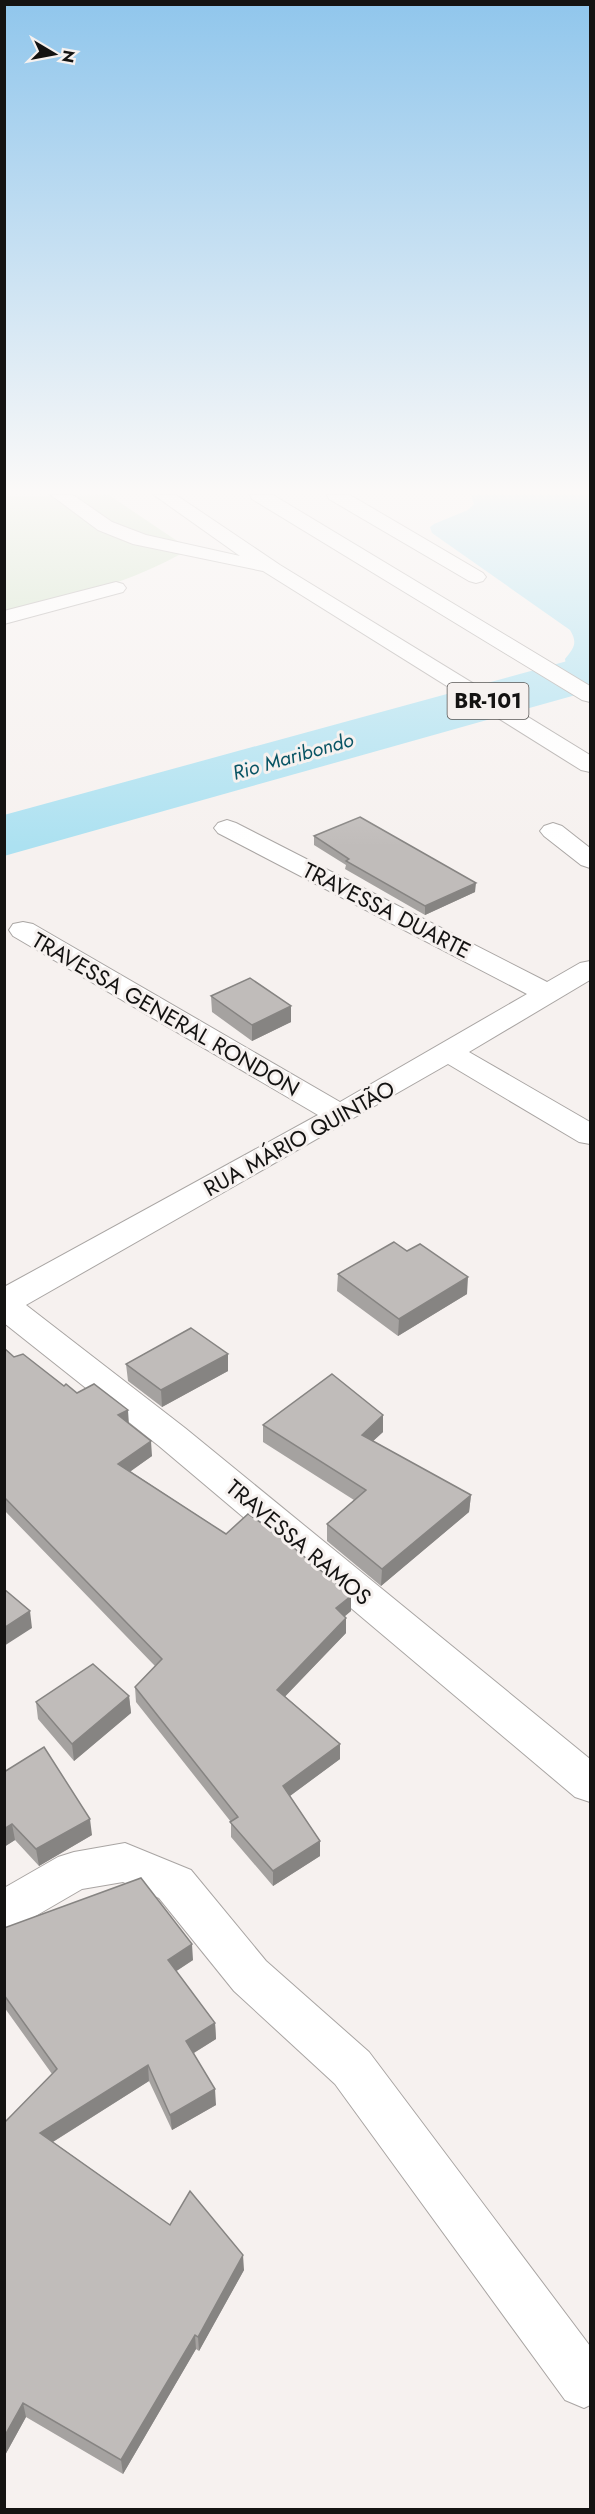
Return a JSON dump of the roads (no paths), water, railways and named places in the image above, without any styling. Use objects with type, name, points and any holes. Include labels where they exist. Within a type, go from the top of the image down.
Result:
[{"type":"main road","points":[[4,618],[25,612]]},
{"type":"main road","name":"BR-101","points":[[344,612],[591,765]]},
{"type":"main road","name":"BR-101","points":[[454,612],[591,695]]},
{"type":"main road","name":"TRAVESSA DUARTE","points":[[227,828],[547,993]]},
{"type":"main road","points":[[553,831],[591,860]]},
{"type":"main road","name":"TRAVESSA GENERAL RONDON","points":[[23,930],[340,1115]]},
{"type":"main road","name":"RUA MÁRIO QUINTÃO","points":[[4,1304],[340,1115],[591,969]]},
{"type":"main road","points":[[449,1052],[591,1134]]},
{"type":"main road","name":"TRAVESSA RAMOS","points":[[4,1304],[172,1437],[591,1784]]},
{"type":"main road","points":[[4,1911],[75,1871],[125,1862],[175,1884],[249,1976],[352,2068],[584,2381]]},
{"type":"water","points":[[545,612],[590,612],[590,680],[566,665],[565,659],[573,648],[574,642],[570,630]]},
{"type":"waterway","name":"Rio Maribondo","points":[[4,836],[582,675]]}]
